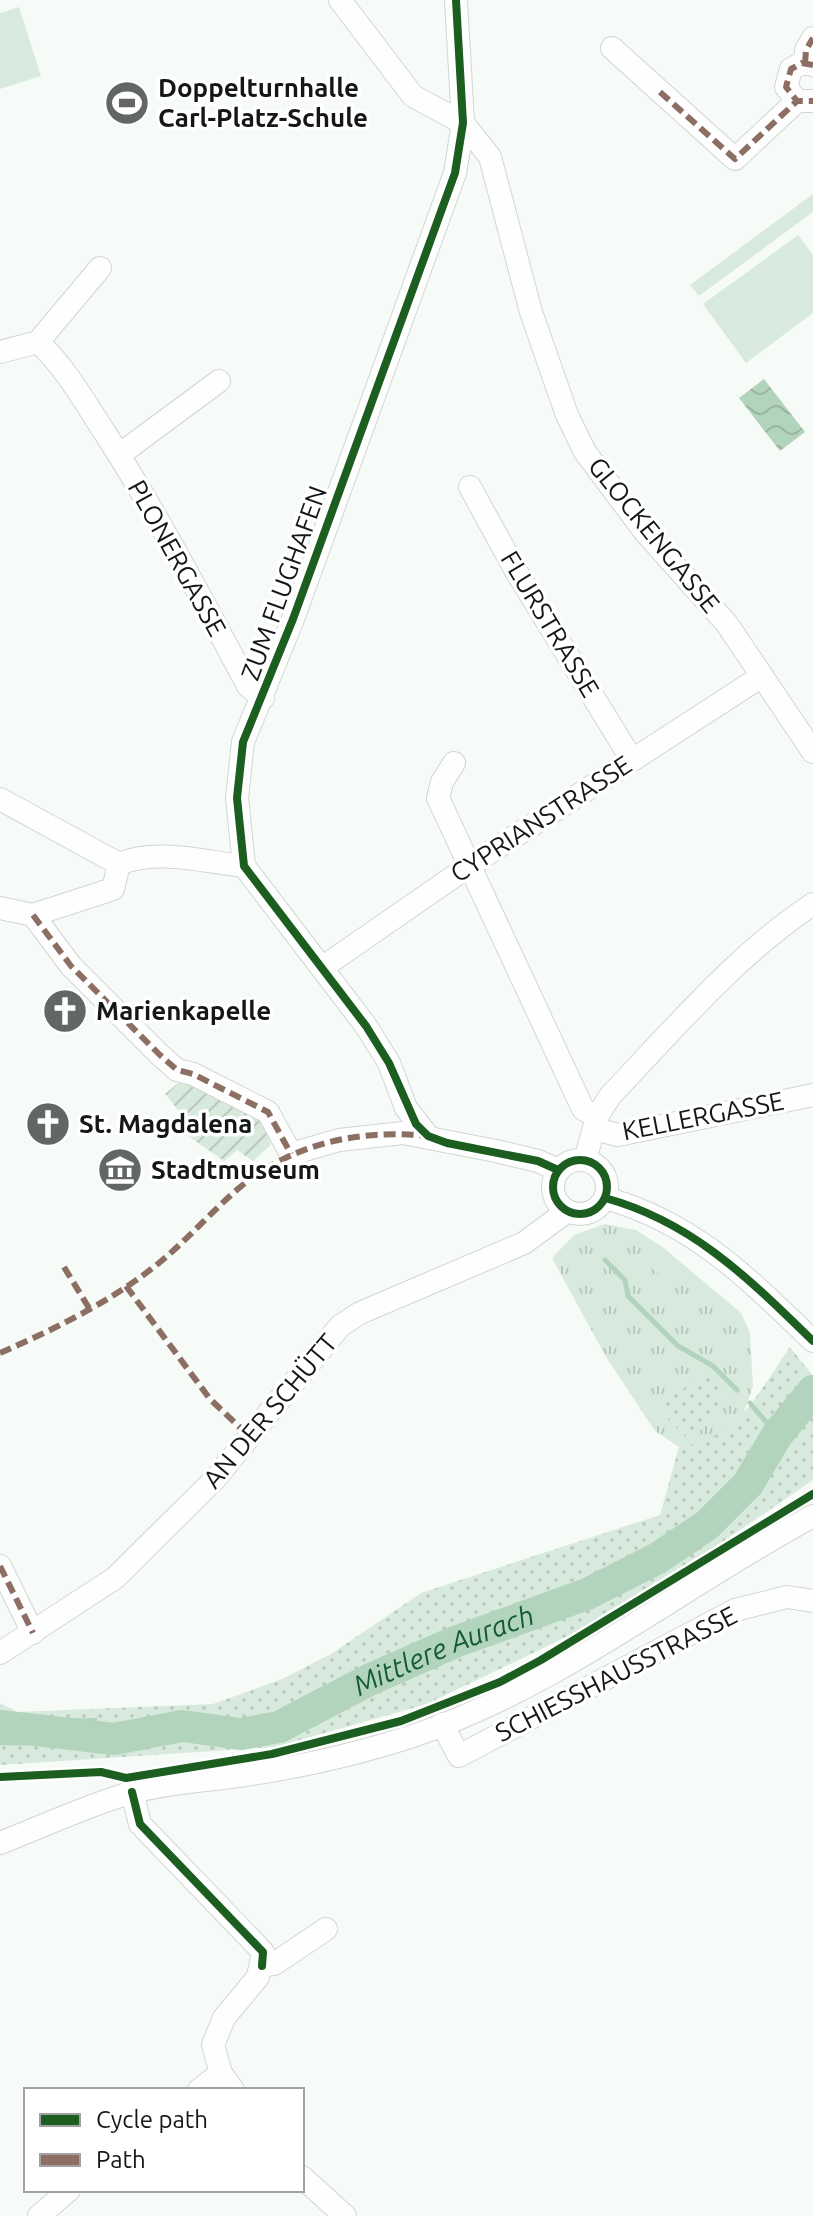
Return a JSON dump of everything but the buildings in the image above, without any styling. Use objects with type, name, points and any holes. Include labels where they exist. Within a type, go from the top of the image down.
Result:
[{"type":"street","points":[[340,0],[413,96],[463,123]]},
{"type":"street","name":"ZUM FLUGHAFEN","points":[[428,1136],[406,1108],[389,1063],[323,967],[244,866],[238,833],[239,765],[243,742],[263,698],[450,190],[463,123],[456,0]]},
{"type":"street","points":[[612,48],[735,159],[805,101],[788,93],[786,80],[791,69],[809,64],[806,50],[813,38]]},
{"type":"street","name":"GLOCKENGASSE","points":[[463,123],[490,157],[531,312],[567,415],[585,452],[645,532],[727,624],[813,752]]},
{"type":"street","points":[[0,352],[38,342],[100,268]]},
{"type":"street","name":"PLONERGASSE","points":[[38,342],[59,361],[119,455],[187,571],[248,686],[263,698]]},
{"type":"street","name":"PLONERGASSE","points":[[119,455],[219,381]]},
{"type":"street","name":"FLURSTRASSE","points":[[470,487],[516,571],[632,760]]},
{"type":"street","name":"CYPRIANSTRASSE","points":[[323,967],[469,866],[762,676]]},
{"type":"street","points":[[454,763],[442,782],[438,798],[583,1109],[595,1123]]},
{"type":"street","points":[[0,799],[119,864]]},
{"type":"street","points":[[119,864],[139,856],[159,856],[244,866]]},
{"type":"street","points":[[0,908],[33,915],[113,889],[119,864]]},
{"type":"street","points":[[585,1160],[595,1123],[610,1096],[739,963],[813,904]]},
{"type":"street","points":[[33,915],[71,966],[160,1055],[177,1070],[193,1074],[268,1112],[291,1154],[313,1145],[363,1136],[428,1136],[447,1143],[538,1161],[558,1170]]},
{"type":"street","name":"KELLERGASSE","points":[[595,1123],[618,1135],[813,1095]]},
{"type":"street","points":[[575,1160],[585,1160],[602,1170],[606,1179],[605,1198],[589,1213],[566,1212],[559,1206],[552,1188],[558,1170],[575,1160]]},
{"type":"street","points":[[605,1198],[650,1212],[703,1242],[813,1341]]},
{"type":"street","name":"AN DER SCHÜTT","points":[[0,1653],[115,1578],[184,1512],[340,1326],[360,1313],[524,1243],[566,1212]]},
{"type":"street","points":[[0,1843],[132,1792],[278,1770],[409,1737],[492,1704],[554,1673],[813,1516]]},
{"type":"street","points":[[0,1566],[33,1633]]},
{"type":"street","name":"SCHIESSHAUSSTRASSE","points":[[442,1724],[459,1756],[735,1610],[787,1597],[813,1601]]},
{"type":"street","points":[[132,1792],[140,1824],[263,1952],[258,1977],[224,2018],[213,2045],[227,2082],[206,2088]]},
{"type":"street","points":[[262,1966],[274,1964],[326,1929]]},
{"type":"street","points":[[304,2179],[345,2216]]},
{"type":"street","points":[[39,2216],[67,2192]]},
{"type":"green space","points":[[19,7],[41,76],[0,89],[0,13]]},
{"type":"green space","points":[[813,194],[813,212],[699,296],[690,285]]},
{"type":"green space","points":[[798,235],[813,255],[813,313],[746,363],[703,304]]},
{"type":"green space","points":[[182,1080],[248,1111],[259,1120],[271,1145],[253,1161],[237,1150],[224,1161],[181,1131],[186,1120],[165,1094]]},
{"type":"green space","points":[[605,1224],[636,1230],[664,1248],[741,1313],[750,1333],[753,1387],[743,1414],[724,1434],[699,1444],[679,1447],[655,1431],[606,1357],[552,1258],[574,1235]]},
{"type":"green space","points":[[645,1247],[677,1273],[670,1282],[636,1257]]},
{"type":"green space","points":[[790,1347],[813,1376],[813,1480],[724,1541],[572,1634],[427,1704],[275,1747],[0,1765],[0,1703],[17,1712],[213,1704],[282,1679],[331,1654],[421,1593],[660,1515],[679,1447],[717,1435],[732,1424],[757,1396]]},
{"type":"green space","points":[[703,1374],[724,1387],[715,1412],[691,1442],[664,1415],[661,1405]]},
{"type":"water","points":[[764,379],[805,432],[780,451],[739,398]]},
{"type":"water","points":[[0,1713],[27,1719],[97,1718],[98,1747],[0,1745]]},
{"type":"waterway","points":[[605,1260],[625,1280],[628,1296],[678,1346],[713,1366],[737,1390]]},
{"type":"waterway","name":"Mittlere Aurach","points":[[0,1726],[114,1739],[182,1726],[241,1734],[279,1727],[371,1679],[455,1642],[587,1594],[658,1558],[707,1525],[748,1484],[777,1435],[813,1391]]},
{"type":"waterway","points":[[750,1403],[777,1435]]},
{"type":"marked path","points":[[805,64],[806,50],[813,38]]},
{"type":"marked path","points":[[813,65],[802,63],[791,69],[786,87],[797,101],[813,101]]},
{"type":"marked path","points":[[660,92],[735,159],[797,101]]},
{"type":"marked path","points":[[33,915],[71,966],[160,1055],[177,1070],[193,1074],[268,1112],[291,1154]]},
{"type":"marked path","points":[[0,1353],[82,1313],[141,1277],[239,1188],[282,1160],[328,1142],[352,1138],[402,1134],[428,1136]]},
{"type":"marked path","points":[[64,1267],[89,1308]]},
{"type":"marked path","points":[[126,1286],[210,1399],[250,1437]]},
{"type":"marked path","points":[[0,1566],[33,1633]]},
{"type":"cycle path","points":[[456,0],[463,123],[455,173],[293,619],[243,742],[237,798],[244,866],[366,1026],[389,1063],[416,1124],[428,1136],[447,1143],[538,1161],[558,1170]]},
{"type":"cycle path","points":[[580,1160],[599,1168],[607,1187],[599,1206],[580,1214],[561,1206],[553,1187],[561,1168],[580,1160]]},
{"type":"cycle path","points":[[605,1198],[637,1208],[693,1237],[742,1275],[813,1341]]},
{"type":"cycle path","points":[[0,1777],[101,1772],[126,1778],[272,1754],[401,1721],[500,1682],[541,1660],[813,1494]]},
{"type":"cycle path","points":[[132,1792],[140,1824],[263,1952],[262,1966]]},
{"type":"place","name":"Doppelturnhalle Carl-Platz-Schule","points":[[127,103]]},
{"type":"place","name":"Marienkapelle","points":[[65,1011]]},
{"type":"place","name":"St. Magdalena","points":[[48,1124]]},
{"type":"place","name":"Stadtmuseum","points":[[120,1170]]}]
